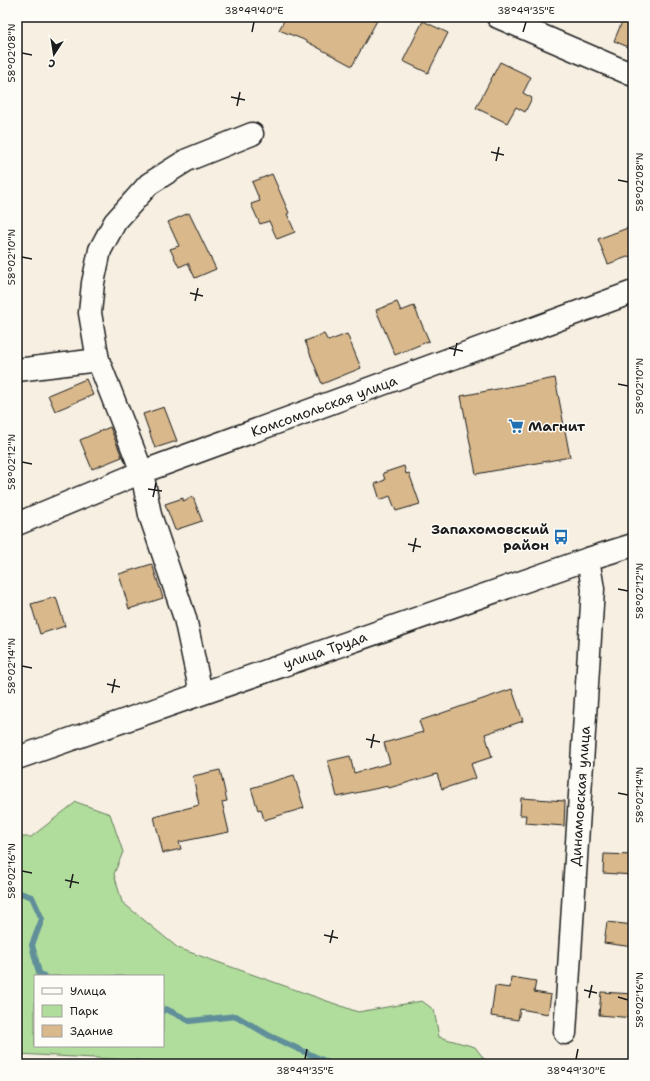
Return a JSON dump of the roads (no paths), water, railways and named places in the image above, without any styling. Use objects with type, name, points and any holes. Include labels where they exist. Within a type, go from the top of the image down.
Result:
[{"type":"street","points":[[498,17],[633,75]]},
{"type":"street","points":[[201,693],[185,618],[150,515],[142,472],[98,360],[90,313],[93,283],[100,250],[115,222],[149,184],[187,160],[252,134]]},
{"type":"street","name":"Комсомольская улица","points":[[17,524],[142,472],[633,292]]},
{"type":"street","points":[[17,370],[98,360]]},
{"type":"street","name":"улица Труда","points":[[17,758],[588,559],[633,545]]},
{"type":"street","name":"Динамовская улица","points":[[565,1033],[593,589],[588,559]]},
{"type":"waterway","points":[[17,892],[32,897],[42,919],[32,945],[39,973],[42,975]]},
{"type":"waterway","points":[[164,1010],[166,1009],[190,1021],[236,1016],[270,1036],[331,1064]]},
{"type":"place","name":"Магнит","points":[[516,426]]},
{"type":"place","name":"Запахомовский район","points":[[561,537]]}]
